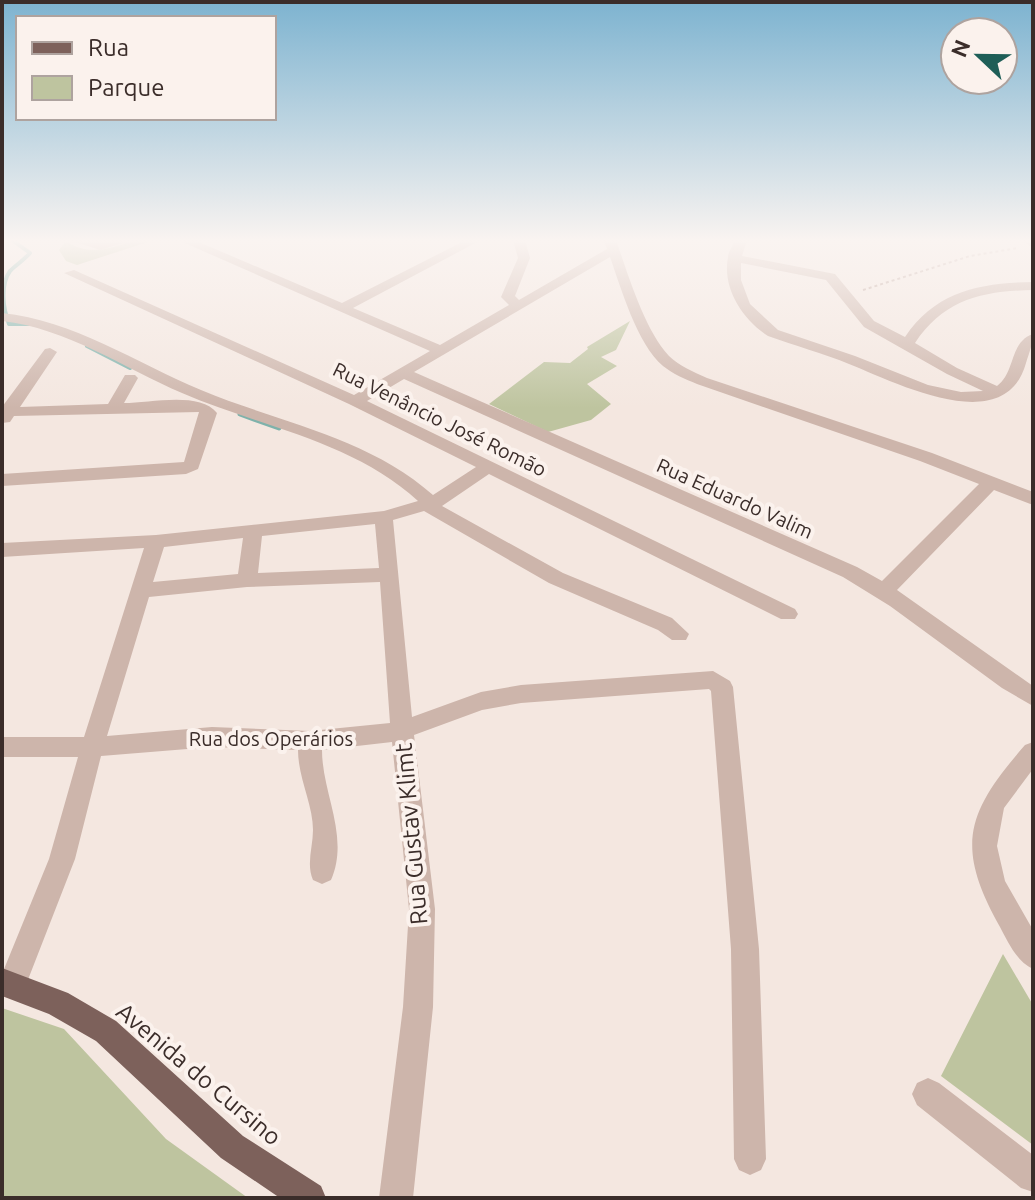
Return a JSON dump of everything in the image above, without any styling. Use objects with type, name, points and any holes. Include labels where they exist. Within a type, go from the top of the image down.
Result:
[{"type":"main road","name":"Avenida do Cursino","points":[[7,984],[58,1003],[106,1031],[232,1147],[309,1198]]},
{"type":"street","name":"Rua Venâncio José Romão","points":[[121,296],[355,401],[788,614]]},
{"type":"street","points":[[315,296],[439,350]]},
{"type":"street","points":[[343,308],[366,296]]},
{"type":"street","points":[[508,296],[517,305]]},
{"type":"street","points":[[355,401],[531,296]]},
{"type":"street","points":[[634,296],[661,355],[675,367],[702,381],[1032,497]]},
{"type":"street","points":[[739,296],[756,323],[773,333],[946,394],[998,392],[1010,384],[1023,347],[1033,338]]},
{"type":"street","points":[[849,296],[869,324],[952,371],[998,392]]},
{"type":"street","points":[[907,344],[924,319],[945,301],[961,296]]},
{"type":"street","points":[[2,317],[58,329],[201,405],[325,437],[381,464],[414,486],[429,504],[556,578],[657,621],[679,634]]},
{"type":"street","points":[[4,415],[50,352]]},
{"type":"street","name":"Rua Eduardo Valim","points":[[401,372],[850,572],[884,591],[1033,697]]},
{"type":"street","points":[[113,410],[130,378]]},
{"type":"street","points":[[2,480],[190,468],[209,413],[201,405],[4,415]]},
{"type":"street","points":[[2,550],[156,541],[384,517],[429,504],[460,488],[488,467]]},
{"type":"street","points":[[884,591],[992,482]]},
{"type":"street","name":"Rua Gustav Klimt","points":[[384,517],[402,730],[422,909],[418,1007],[396,1198]]},
{"type":"street","points":[[247,580],[254,529]]},
{"type":"street","points":[[7,984],[62,859],[92,747],[156,541]]},
{"type":"street","points":[[143,590],[247,580],[387,575]]},
{"type":"street","name":"Rua dos Operários","points":[[2,747],[92,747],[212,737],[310,741],[371,737],[402,730],[481,701],[521,694],[652,682],[713,680],[722,687],[745,949],[750,1159]]},
{"type":"street","points":[[310,741],[310,769],[326,828],[322,871]]},
{"type":"street","points":[[1033,752],[992,806],[984,830],[983,851],[1001,904],[1033,955]]},
{"type":"street","points":[[928,1094],[1033,1176]]},
{"type":"green space","points":[[630,321],[616,350],[601,357],[617,366],[587,384],[611,404],[591,420],[548,432],[489,404],[544,362],[570,363],[587,347]]},
{"type":"green space","points":[[1003,954],[1033,1005],[1033,1145],[941,1076]]},
{"type":"green space","points":[[2,1008],[64,1029],[166,1139],[248,1198],[2,1198]]},
{"type":"waterway","points":[[4,296],[9,324],[29,324]]},
{"type":"waterway","points":[[87,346],[130,368]]},
{"type":"waterway","points":[[240,414],[279,428]]}]
